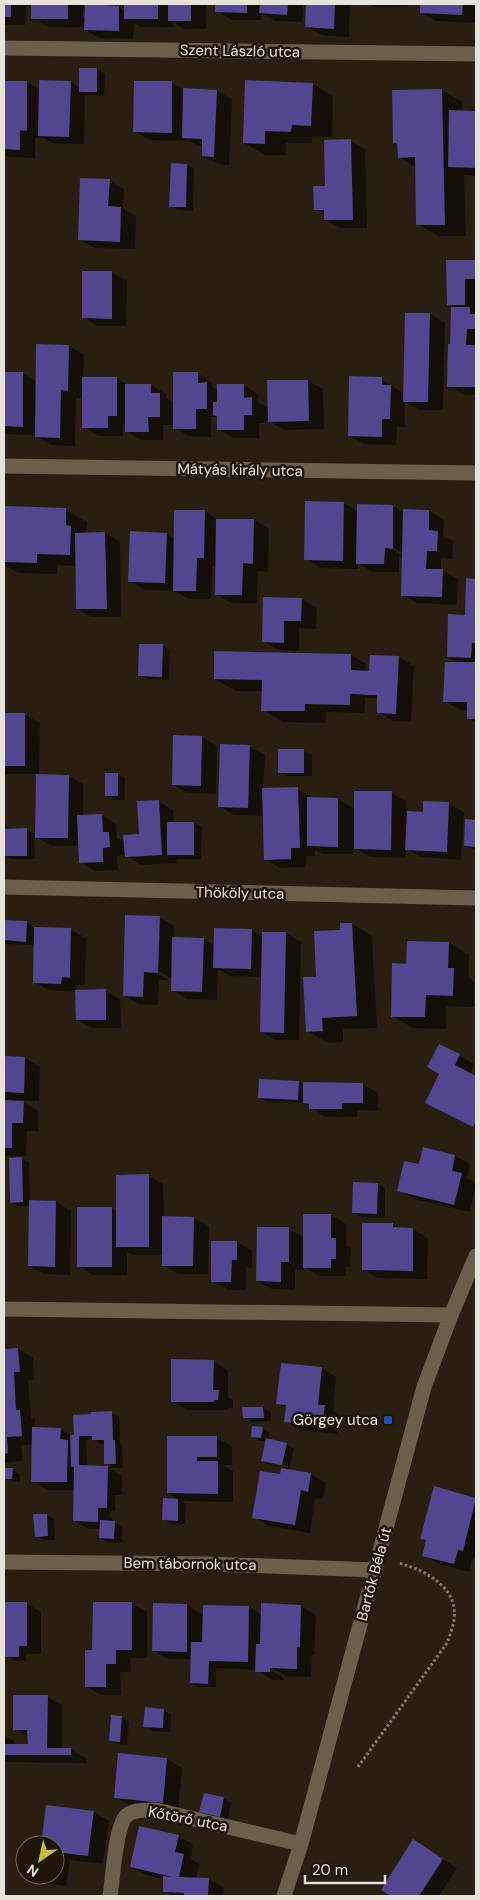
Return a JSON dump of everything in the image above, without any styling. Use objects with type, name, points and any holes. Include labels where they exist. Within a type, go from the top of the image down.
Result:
[{"type":"street","name":"Szent László utca","points":[[4,48],[476,54]]},
{"type":"street","name":"Mátyás király utca","points":[[4,466],[476,473]]},
{"type":"street","name":"Thököly utca","points":[[4,887],[476,898]]},
{"type":"street","name":"Bartók Béla út","points":[[284,1896],[301,1844],[424,1387],[476,1256]]},
{"type":"street","points":[[4,1310],[451,1315]]},
{"type":"street","name":"Bem tábornok utca","points":[[4,1562],[377,1564]]},
{"type":"street","name":"Kőtörő utca","points":[[110,1896],[119,1828],[127,1816],[140,1810],[156,1810],[301,1844]]},
{"type":"path","points":[[358,1767],[447,1643],[454,1625],[454,1607],[446,1590],[429,1576],[407,1565],[377,1564]]},
{"type":"building","points":[[4,4],[11,4],[11,17],[4,17]]},
{"type":"building","points":[[31,4],[68,4],[68,19],[31,19]]},
{"type":"building","points":[[85,4],[119,6],[119,31],[84,30]]},
{"type":"building","points":[[124,4],[158,4],[158,19],[124,19]]},
{"type":"building","points":[[168,4],[191,4],[191,21],[168,21]]},
{"type":"building","points":[[215,4],[247,4],[247,13],[215,12]]},
{"type":"building","points":[[260,4],[288,4],[287,15],[259,13]]},
{"type":"building","points":[[306,4],[335,4],[334,29],[305,27]]},
{"type":"building","points":[[420,4],[463,4],[462,15],[420,13]]},
{"type":"building","points":[[79,68],[97,68],[97,92],[79,92]]},
{"type":"building","points":[[39,80],[71,81],[69,137],[38,136]]},
{"type":"building","points":[[245,80],[313,83],[311,126],[292,125],[291,132],[265,131],[265,144],[243,143]]},
{"type":"building","points":[[4,81],[27,81],[27,131],[20,130],[20,150],[4,149]]},
{"type":"building","points":[[134,81],[172,81],[172,133],[133,132]]},
{"type":"building","points":[[183,88],[217,90],[214,157],[202,156],[202,139],[182,138]]},
{"type":"building","points":[[442,89],[445,225],[416,225],[415,157],[398,158],[397,143],[393,143],[392,90]]},
{"type":"building","points":[[449,110],[476,111],[476,168],[448,167]]},
{"type":"building","points":[[351,139],[353,220],[324,220],[324,210],[314,210],[313,186],[325,186],[324,140]]},
{"type":"building","points":[[171,163],[187,164],[186,207],[169,207]]},
{"type":"building","points":[[80,178],[110,179],[108,206],[121,207],[120,242],[78,240]]},
{"type":"building","points":[[446,260],[476,260],[476,279],[465,279],[465,305],[447,305]]},
{"type":"building","points":[[82,271],[112,271],[112,319],[82,318]]},
{"type":"building","points":[[451,307],[470,307],[470,314],[476,314],[476,329],[467,329],[466,345],[476,345],[476,387],[447,387]]},
{"type":"building","points":[[405,313],[430,313],[428,402],[403,402]]},
{"type":"building","points":[[36,344],[69,345],[68,391],[61,390],[60,438],[35,437]]},
{"type":"building","points":[[4,372],[23,372],[23,427],[4,426]]},
{"type":"building","points":[[173,372],[198,372],[198,383],[207,382],[207,409],[196,409],[196,429],[173,429]]},
{"type":"building","points":[[349,376],[382,377],[382,385],[391,385],[390,419],[382,419],[382,437],[348,436]]},
{"type":"building","points":[[82,377],[117,377],[117,416],[108,416],[108,428],[82,428]]},
{"type":"building","points":[[267,380],[308,380],[309,421],[268,422]]},
{"type":"building","points":[[125,384],[151,384],[151,393],[160,393],[160,417],[148,417],[149,432],[125,432]]},
{"type":"building","points":[[217,384],[244,384],[244,398],[252,397],[252,415],[244,415],[244,430],[217,430],[217,416],[213,415],[213,402],[217,402]]},
{"type":"building","points":[[305,501],[344,502],[343,561],[304,560]]},
{"type":"building","points":[[357,504],[393,505],[393,549],[385,548],[384,564],[356,564]]},
{"type":"building","points":[[4,506],[66,508],[66,525],[71,526],[70,555],[37,554],[37,563],[4,562]]},
{"type":"building","points":[[403,509],[429,510],[429,530],[438,531],[437,551],[427,551],[426,569],[443,569],[442,597],[401,596]]},
{"type":"building","points":[[174,510],[205,510],[204,558],[197,558],[196,591],[173,591]]},
{"type":"building","points":[[216,519],[254,519],[253,564],[243,563],[242,595],[215,595]]},
{"type":"building","points":[[130,531],[167,533],[165,583],[128,582]]},
{"type":"building","points":[[105,532],[107,609],[76,609],[75,533]]},
{"type":"building","points":[[466,578],[476,579],[476,643],[472,643],[471,658],[447,657],[448,614],[465,615]]},
{"type":"building","points":[[263,597],[302,598],[301,621],[284,621],[284,643],[262,642]]},
{"type":"building","points":[[139,644],[163,644],[162,677],[138,676]]},
{"type":"building","points":[[214,651],[351,654],[351,670],[369,671],[370,655],[399,656],[396,714],[377,713],[377,695],[350,694],[350,705],[305,704],[305,711],[261,711],[262,680],[214,679]]},
{"type":"building","points":[[445,662],[476,662],[476,719],[467,719],[467,702],[443,702]]},
{"type":"building","points":[[4,713],[25,713],[25,766],[4,766]]},
{"type":"building","points":[[173,735],[202,736],[201,786],[172,785]]},
{"type":"building","points":[[220,744],[250,745],[248,808],[218,807]]},
{"type":"building","points":[[278,749],[304,749],[304,773],[278,773]]},
{"type":"building","points":[[105,773],[118,773],[118,796],[105,796]]},
{"type":"building","points":[[36,774],[69,775],[68,838],[35,838]]},
{"type":"building","points":[[298,787],[300,848],[291,848],[291,859],[264,860],[262,788]]},
{"type":"building","points":[[354,791],[392,791],[391,850],[354,849]]},
{"type":"building","points":[[307,797],[338,798],[338,847],[307,846]]},
{"type":"building","points":[[159,800],[162,855],[125,857],[123,835],[139,834],[137,801]]},
{"type":"building","points":[[423,801],[449,802],[447,852],[405,850],[407,811],[423,812]]},
{"type":"building","points":[[102,814],[103,832],[109,832],[110,847],[103,848],[103,862],[79,863],[77,815]]},
{"type":"building","points":[[465,819],[476,820],[476,847],[464,846]]},
{"type":"building","points":[[167,822],[194,822],[194,855],[167,855]]},
{"type":"building","points":[[27,828],[27,856],[4,856],[4,829]]},
{"type":"building","points":[[125,915],[160,916],[158,973],[144,972],[143,997],[123,996]]},
{"type":"building","points":[[4,920],[27,921],[26,942],[4,940]]},
{"type":"building","points":[[340,923],[352,923],[357,1016],[322,1018],[323,1031],[306,1032],[303,977],[316,977],[314,931],[340,930]]},
{"type":"building","points":[[34,927],[71,928],[70,978],[62,977],[61,984],[33,983]]},
{"type":"building","points":[[214,928],[252,929],[251,969],[213,968]]},
{"type":"building","points":[[262,932],[286,932],[284,1033],[260,1032]]},
{"type":"building","points":[[172,937],[204,938],[202,992],[171,991]]},
{"type":"building","points":[[407,941],[449,942],[448,968],[454,968],[453,996],[426,995],[425,1017],[391,1017],[392,963],[406,964]]},
{"type":"building","points":[[106,989],[106,1020],[76,1020],[75,990]]},
{"type":"building","points":[[439,1044],[460,1054],[455,1065],[476,1076],[476,1121],[473,1127],[425,1103],[439,1074],[427,1067]]},
{"type":"building","points":[[4,1056],[25,1057],[24,1093],[4,1092]]},
{"type":"building","points":[[259,1079],[299,1081],[298,1100],[258,1098]]},
{"type":"building","points":[[303,1082],[363,1083],[363,1103],[342,1103],[342,1109],[309,1109],[309,1104],[303,1103]]},
{"type":"building","points":[[4,1100],[24,1101],[23,1123],[12,1123],[12,1148],[4,1148]]},
{"type":"building","points":[[423,1147],[455,1155],[452,1171],[462,1173],[454,1205],[397,1191],[404,1161],[419,1164]]},
{"type":"building","points":[[22,1157],[23,1202],[10,1203],[9,1158]]},
{"type":"building","points":[[149,1174],[149,1247],[116,1247],[116,1175]]},
{"type":"building","points":[[353,1182],[378,1183],[377,1214],[352,1213]]},
{"type":"building","points":[[29,1200],[56,1201],[55,1267],[28,1266]]},
{"type":"building","points":[[77,1207],[112,1207],[112,1267],[77,1267]]},
{"type":"building","points":[[303,1214],[331,1214],[331,1238],[336,1238],[336,1259],[331,1259],[331,1268],[303,1268]]},
{"type":"building","points":[[162,1216],[194,1217],[193,1266],[162,1266]]},
{"type":"building","points":[[362,1223],[393,1223],[393,1227],[413,1228],[413,1271],[362,1270]]},
{"type":"building","points":[[257,1227],[289,1227],[289,1262],[281,1262],[281,1282],[256,1281]]},
{"type":"building","points":[[211,1241],[237,1241],[237,1260],[232,1260],[231,1282],[211,1282]]},
{"type":"building","points":[[18,1348],[20,1372],[14,1372],[16,1410],[20,1410],[22,1436],[7,1437],[8,1453],[4,1454],[4,1349]]},
{"type":"building","points":[[171,1359],[214,1360],[213,1390],[219,1390],[218,1400],[214,1400],[214,1402],[171,1402]]},
{"type":"building","points":[[281,1363],[322,1367],[318,1405],[325,1405],[322,1426],[284,1422],[286,1405],[276,1404]]},
{"type":"building","points":[[242,1407],[263,1407],[264,1418],[243,1418]]},
{"type":"building","points":[[112,1411],[116,1464],[104,1464],[104,1440],[92,1440],[92,1436],[79,1436],[79,1465],[108,1466],[107,1508],[98,1508],[98,1522],[73,1521],[74,1467],[71,1467],[70,1435],[74,1435],[73,1415]]},
{"type":"building","points":[[252,1426],[263,1427],[261,1438],[251,1437]]},
{"type":"building","points":[[32,1427],[61,1428],[60,1439],[68,1440],[67,1482],[31,1482]]},
{"type":"building","points":[[167,1436],[217,1436],[217,1457],[197,1457],[197,1461],[218,1461],[218,1494],[167,1493]]},
{"type":"building","points":[[266,1438],[287,1443],[282,1465],[261,1461]]},
{"type":"building","points":[[5,1468],[13,1468],[12,1479],[5,1479]]},
{"type":"building","points":[[281,1468],[311,1473],[308,1492],[301,1490],[295,1525],[252,1518],[260,1471],[280,1474]]},
{"type":"building","points":[[434,1486],[476,1498],[463,1551],[458,1550],[454,1564],[422,1556],[426,1540],[420,1539]]},
{"type":"building","points":[[163,1498],[178,1499],[178,1521],[162,1520]]},
{"type":"building","points":[[33,1514],[47,1514],[48,1536],[35,1537]]},
{"type":"building","points":[[100,1520],[115,1521],[114,1539],[99,1538]]},
{"type":"building","points":[[4,1602],[27,1602],[27,1646],[19,1646],[19,1657],[5,1657]]},
{"type":"building","points":[[93,1602],[132,1602],[132,1650],[116,1650],[116,1664],[106,1664],[106,1687],[85,1687],[85,1650],[92,1650]]},
{"type":"building","points":[[153,1603],[187,1604],[187,1652],[152,1651]]},
{"type":"building","points":[[261,1603],[301,1605],[300,1647],[297,1647],[297,1669],[270,1668],[270,1672],[255,1672],[256,1644],[260,1644]]},
{"type":"building","points":[[203,1605],[249,1606],[248,1662],[209,1661],[208,1684],[190,1683],[191,1642],[202,1642]]},
{"type":"building","points":[[13,1695],[48,1695],[47,1748],[71,1748],[71,1755],[4,1755],[4,1744],[28,1744],[27,1730],[13,1730]]},
{"type":"building","points":[[145,1707],[164,1709],[163,1728],[143,1727]]},
{"type":"building","points":[[111,1715],[122,1716],[120,1742],[109,1741]]},
{"type":"building","points":[[118,1753],[167,1758],[163,1803],[114,1798]]},
{"type":"building","points":[[204,1793],[224,1797],[220,1817],[199,1812]]},
{"type":"building","points":[[46,1805],[94,1811],[88,1856],[65,1853],[65,1835],[42,1835]]},
{"type":"building","points":[[139,1826],[179,1835],[175,1852],[184,1854],[179,1877],[209,1878],[208,1896],[184,1896],[184,1893],[163,1892],[163,1876],[173,1877],[130,1867]]},
{"type":"building","points":[[413,1839],[443,1859],[419,1896],[391,1896],[381,1890]]},
{"type":"place","name":"Görgey utca","points":[[388,1420]]}]
